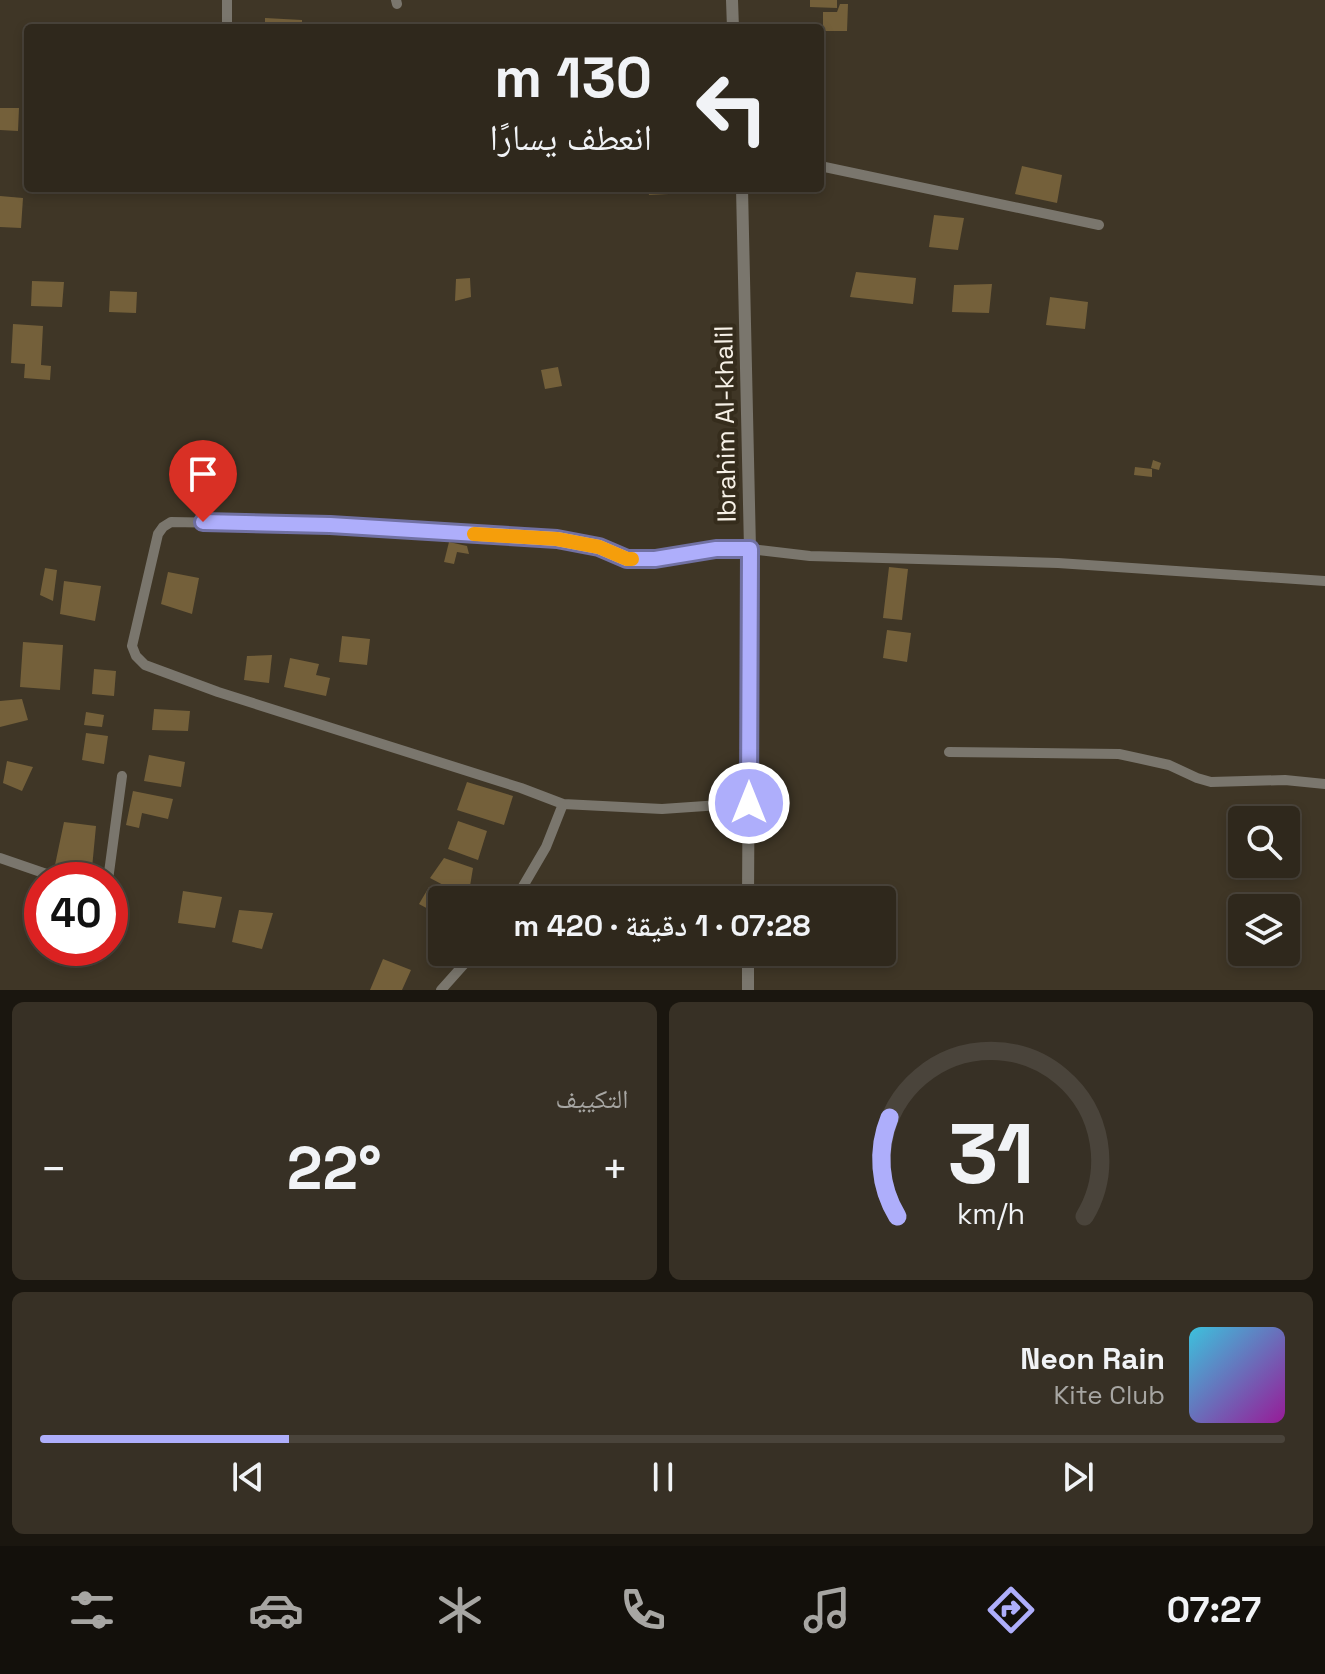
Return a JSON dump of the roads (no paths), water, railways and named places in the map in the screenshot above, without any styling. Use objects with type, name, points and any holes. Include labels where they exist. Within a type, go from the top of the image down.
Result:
[{"type":"street","points":[[227,0],[227,24]]},
{"type":"street","points":[[732,0],[733,24]]},
{"type":"street","points":[[824,167],[1099,225]]},
{"type":"street","name":"Ibrahim Al-khalil","points":[[742,192],[750,549],[748,886]]},
{"type":"street","points":[[749,803],[662,809],[563,804],[218,692],[145,665],[132,646],[158,534],[171,522],[330,525],[557,539],[599,547],[627,559],[655,559],[716,549],[750,549],[810,556],[1058,563],[1325,581]]},
{"type":"street","points":[[949,752],[1119,754],[1169,765],[1211,782],[1285,780],[1325,784]]},
{"type":"street","points":[[110,862],[122,776]]},
{"type":"street","points":[[523,886],[546,847],[563,804]]},
{"type":"street","points":[[0,858],[24,866]]},
{"type":"street","points":[[441,990],[462,966]]},
{"type":"street","points":[[748,966],[748,990]]}]
